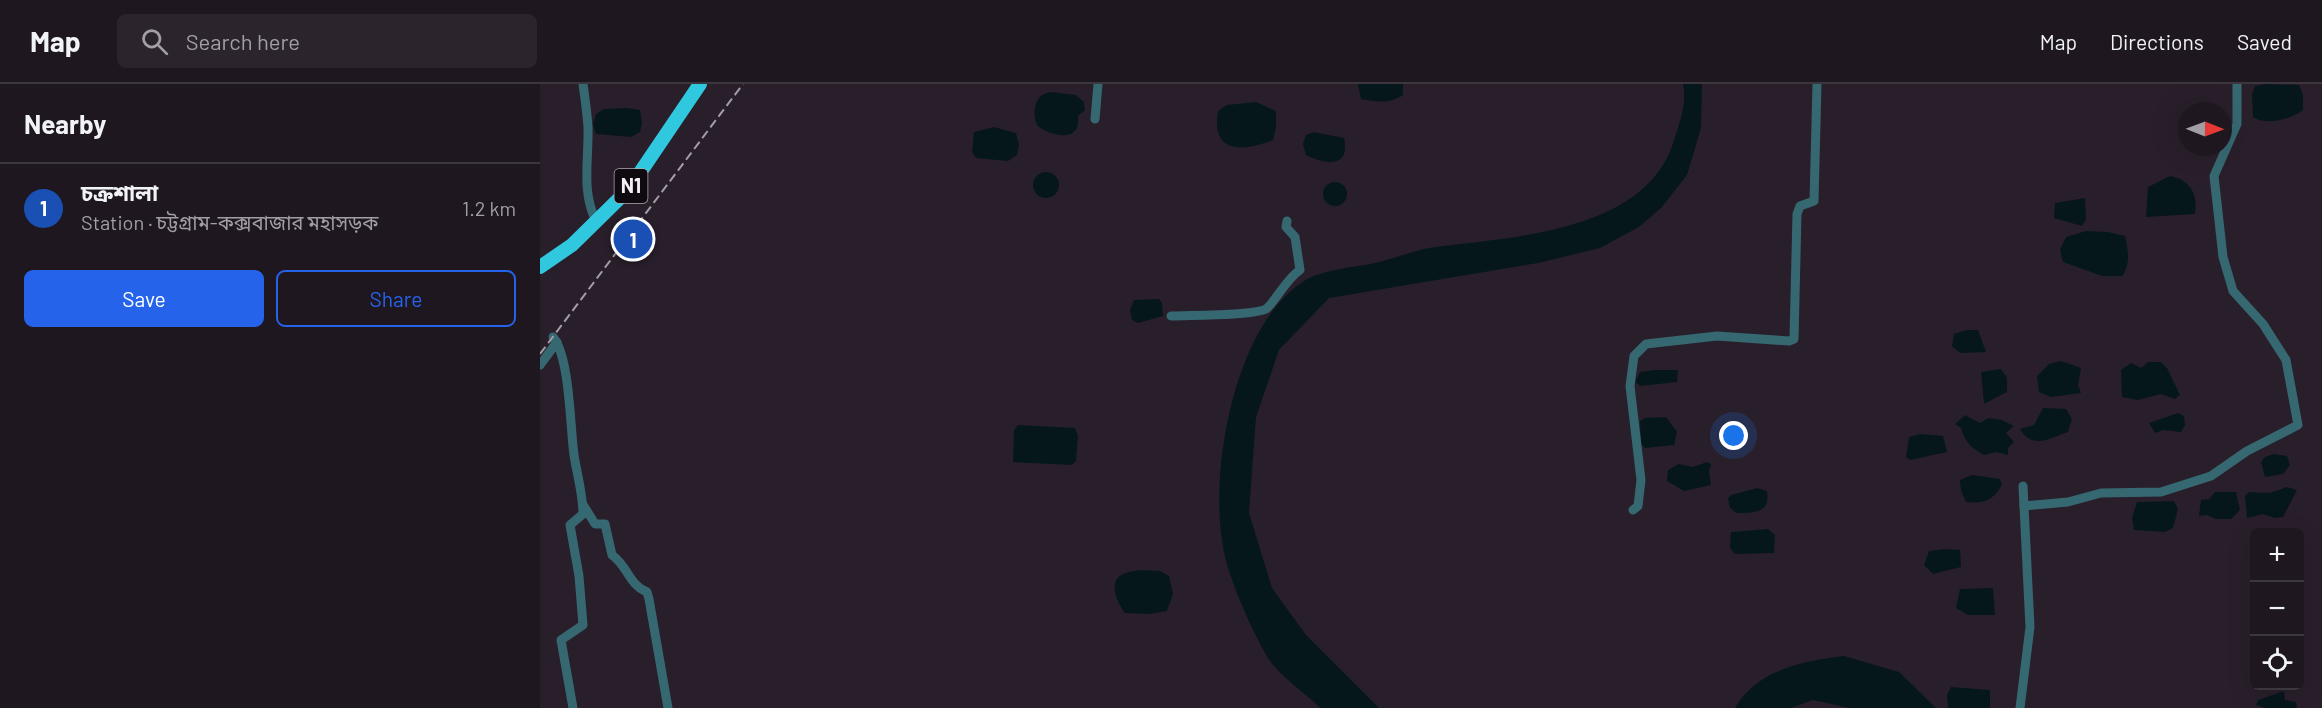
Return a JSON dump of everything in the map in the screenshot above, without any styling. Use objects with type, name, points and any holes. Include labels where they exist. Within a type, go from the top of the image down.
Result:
[{"type":"highway","name":"N1","points":[[540,267],[558,256],[629,189],[700,84]]},
{"type":"street","points":[[583,84],[588,128],[586,184],[589,208],[596,222]]},
{"type":"street","points":[[1095,120],[1098,84]]},
{"type":"street","points":[[1633,510],[1638,506],[1641,480],[1630,386],[1634,356],[1646,344],[1717,336],[1789,341],[1794,339],[1797,214],[1800,206],[1814,201],[1817,84]]},
{"type":"street","points":[[2024,506],[2068,502],[2101,493],[2161,492],[2211,476],[2247,451],[2298,425],[2286,360],[2263,324],[2233,291],[2223,257],[2214,176],[2237,124],[2237,84]]},
{"type":"street","points":[[1171,316],[1236,313],[1265,309],[1269,306],[1284,283],[1300,270],[1294,237],[1286,227],[1287,221]]},
{"type":"street","points":[[540,364],[555,340],[566,376],[574,456],[583,503],[583,514],[570,525],[579,576],[583,625],[561,640],[573,708]]},
{"type":"street","points":[[2020,708],[2030,627],[2024,486]]},
{"type":"street","points":[[583,503],[595,524],[605,524],[612,555],[620,559],[636,587],[647,592],[668,708]]},
{"type":"shaded area","points":[[1358,84],[1403,84],[1403,95],[1388,101],[1361,99]]},
{"type":"shaded area","points":[[1683,84],[1702,84],[1701,128],[1687,175],[1662,207],[1639,227],[1600,248],[1538,263],[1329,298],[1279,350],[1256,417],[1249,513],[1272,588],[1306,635],[1379,708],[1321,708],[1270,662],[1237,592],[1229,571],[1222,538],[1219,500],[1222,459],[1229,416],[1240,375],[1256,337],[1276,306],[1301,283],[1316,275],[1378,262],[1427,248],[1538,233],[1574,224],[1607,212],[1636,194],[1659,171],[1681,119],[1684,99]]},
{"type":"shaded area","points":[[2299,85],[2303,95],[2303,110],[2292,116],[2272,121],[2253,117],[2252,94],[2255,86]]},
{"type":"shaded area","points":[[1050,92],[1076,95],[1084,102],[1085,110],[1078,116],[1077,128],[1071,134],[1056,134],[1045,131],[1037,125],[1036,105],[1041,97]]},
{"type":"shaded area","points":[[1256,102],[1276,111],[1273,140],[1250,147],[1231,146],[1224,142],[1219,135],[1217,125],[1218,111],[1227,105]]},
{"type":"shaded area","points":[[604,109],[640,110],[642,123],[640,132],[631,137],[596,134],[593,125],[596,114]]},
{"type":"shaded area","points":[[994,127],[1016,133],[1019,145],[1017,155],[1008,161],[976,158],[972,152],[974,132]]},
{"type":"shaded area","points":[[1314,132],[1344,138],[1344,155],[1335,162],[1328,162],[1306,155],[1303,144],[1306,135]]},
{"type":"shaded area","points":[[1046,172],[1055,176],[1059,185],[1055,194],[1046,198],[1037,194],[1033,185],[1037,176]]},
{"type":"shaded area","points":[[2170,176],[2183,181],[2192,189],[2196,207],[2195,214],[2146,217],[2148,187]]},
{"type":"shaded area","points":[[1335,182],[1340,183],[1346,189],[1346,199],[1340,205],[1335,206],[1330,205],[1324,199],[1323,194],[1324,189],[1330,183]]},
{"type":"shaded area","points":[[2085,198],[2086,220],[2082,226],[2054,218],[2055,203]]},
{"type":"shaded area","points":[[2086,231],[2108,232],[2125,236],[2128,262],[2122,276],[2102,276],[2063,262],[2060,250],[2066,237]]},
{"type":"shaded area","points":[[1159,299],[1162,303],[1163,316],[1138,323],[1132,320],[1130,310],[1134,300]]},
{"type":"shaded area","points":[[1967,330],[1978,330],[1986,352],[1960,353],[1952,346],[1954,334]]},
{"type":"shaded area","points":[[2061,361],[2081,368],[2078,385],[2081,393],[2051,397],[2039,392],[2037,376],[2049,364]]},
{"type":"shaded area","points":[[2148,362],[2161,362],[2167,368],[2180,395],[2175,399],[2161,394],[2138,400],[2122,397],[2121,370],[2131,363],[2141,368]]},
{"type":"shaded area","points":[[2001,369],[2007,378],[2007,392],[1984,404],[1981,372]]},
{"type":"shaded area","points":[[1678,370],[1677,382],[1640,386],[1635,382],[1640,372]]},
{"type":"shaded area","points":[[2043,408],[2066,409],[2072,419],[2068,432],[2042,441],[2030,439],[2025,435],[2020,429],[2034,425]]},
{"type":"shaded area","points":[[2178,413],[2184,416],[2185,425],[2181,432],[2163,430],[2155,433],[2149,423]]},
{"type":"shaded area","points":[[1965,415],[1980,423],[1988,418],[2002,420],[2014,426],[2006,433],[2014,442],[2008,448],[2008,455],[1997,452],[1984,455],[1972,447],[1964,437],[1961,428],[1955,424]]},
{"type":"shaded area","points":[[1666,417],[1677,432],[1674,445],[1645,448],[1641,444],[1640,421],[1645,418]]},
{"type":"shaded area","points":[[1018,425],[1075,428],[1078,436],[1076,461],[1072,465],[1013,462],[1014,430]]},
{"type":"shaded area","points":[[1921,434],[1943,436],[1947,452],[1910,460],[1906,457],[1909,437]]},
{"type":"shaded area","points":[[2274,454],[2287,456],[2290,465],[2283,474],[2265,477],[2261,462],[2265,457]]},
{"type":"shaded area","points":[[1707,462],[1711,464],[1709,471],[1711,485],[1684,491],[1667,481],[1668,470],[1679,464],[1693,467]]},
{"type":"shaded area","points":[[1972,475],[2000,479],[2002,484],[1996,494],[1988,500],[1966,502],[1961,491],[1960,480]]},
{"type":"shaded area","points":[[2287,487],[2297,490],[2283,517],[2275,518],[2263,514],[2247,518],[2245,496],[2249,492],[2270,493]]},
{"type":"shaded area","points":[[1757,488],[1767,491],[1768,498],[1764,508],[1755,512],[1736,513],[1730,508],[1728,498],[1731,495]]},
{"type":"shaded area","points":[[2215,492],[2236,492],[2240,510],[2231,519],[2199,516],[2201,500],[2209,499]]},
{"type":"shaded area","points":[[2174,501],[2178,509],[2173,528],[2165,532],[2134,530],[2132,518],[2137,502]]},
{"type":"shaded area","points":[[1768,529],[1775,535],[1774,553],[1735,554],[1730,548],[1731,532]]},
{"type":"shaded area","points":[[1960,550],[1961,567],[1933,574],[1924,565],[1929,551]]},
{"type":"shaded area","points":[[1140,570],[1160,571],[1169,576],[1173,594],[1167,611],[1149,614],[1125,613],[1122,609],[1117,599],[1115,583],[1123,574]]},
{"type":"shaded area","points":[[1993,588],[1995,615],[1968,615],[1956,608],[1960,589]]},
{"type":"shaded area","points":[[1844,656],[1899,672],[1936,708],[1849,708],[1813,700],[1791,708],[1735,708],[1744,695],[1768,676],[1797,665]]},
{"type":"shaded area","points":[[1951,687],[1990,690],[1990,708],[1948,708],[1947,695]]},
{"type":"shaded area","points":[[2284,691],[2285,700],[2296,702],[2297,708],[2265,708],[2256,705],[2258,700]]},
{"type":"railway","points":[[540,354],[743,84]]},
{"type":"place","name":"চক্রশালা","points":[[633,239]]}]
